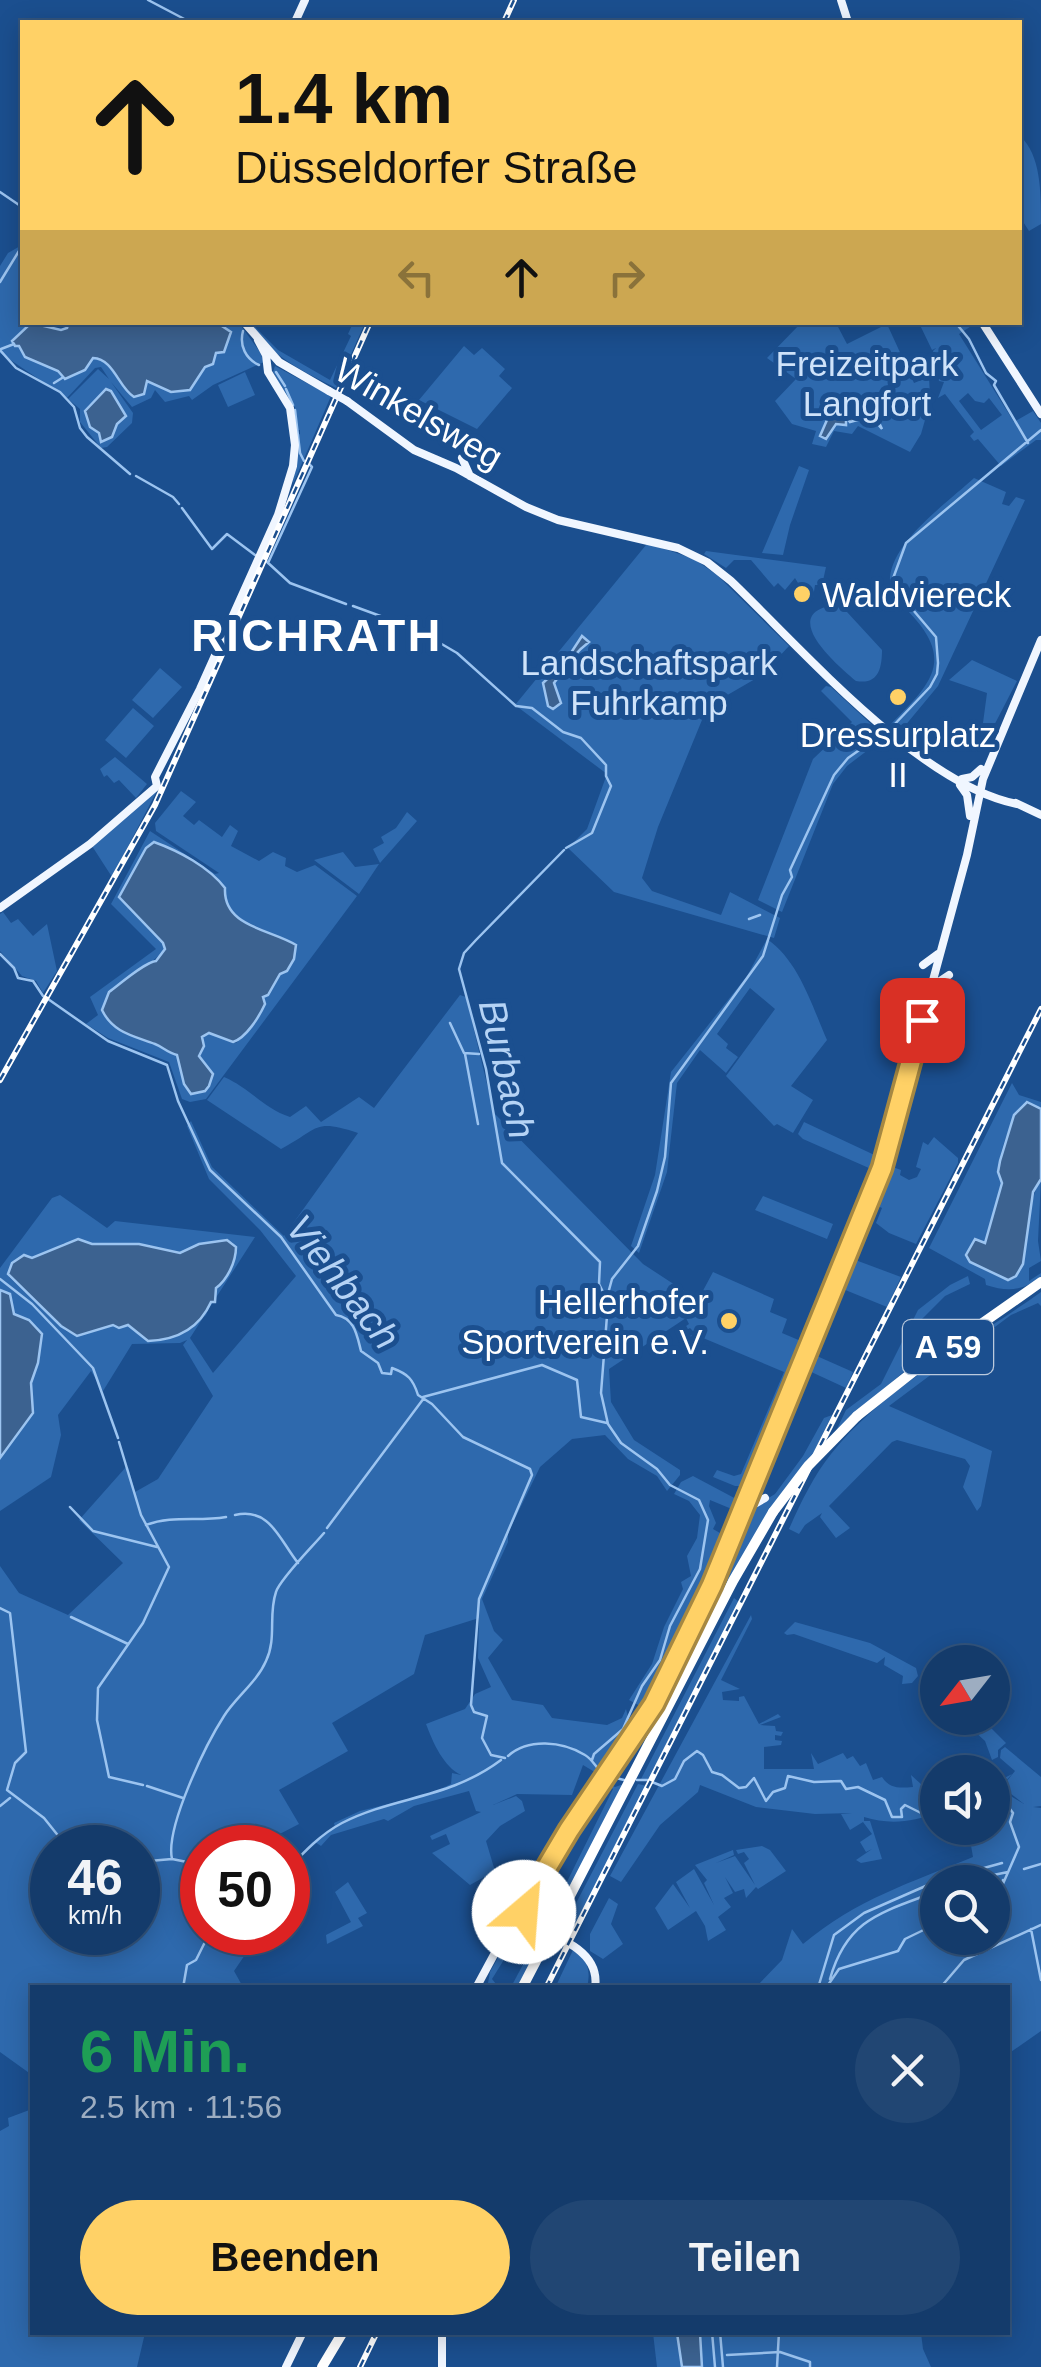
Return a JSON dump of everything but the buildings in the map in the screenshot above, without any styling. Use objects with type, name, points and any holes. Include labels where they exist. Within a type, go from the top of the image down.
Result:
[{"type":"highway","name":"A 59","points":[[527,1985],[735,1582],[775,1514],[858,1418],[1041,1284]]},
{"type":"highway","points":[[325,2367],[345,2335]]},
{"type":"main road","name":"Winkelsweg","points":[[246,325],[272,358],[364,413],[414,450],[558,520],[662,543],[695,555],[732,581],[888,731],[939,769],[1041,816]]},
{"type":"main road","points":[[984,325],[1041,414]]},
{"type":"main road","points":[[3,904],[90,844],[154,788],[151,778],[163,764],[286,492],[294,466],[292,420],[285,398],[271,378],[272,358]]},
{"type":"main road","points":[[451,474],[447,464],[463,457],[470,476]]},
{"type":"main road","points":[[480,1985],[515,1917],[569,1830],[654,1704],[751,1500],[753,1481],[882,1168],[961,873],[984,767],[1041,640]]},
{"type":"main road","points":[[973,812],[958,778],[972,777],[984,767]]},
{"type":"main road","points":[[973,812],[993,794],[984,767]]},
{"type":"main road","points":[[923,965],[941,951]]},
{"type":"main road","points":[[931,988],[950,975]]},
{"type":"main road","points":[[740,1490],[753,1481]]},
{"type":"main road","points":[[751,1500],[765,1498]]},
{"type":"main road","points":[[640,1711],[654,1704]]},
{"type":"main road","points":[[515,1917],[569,1830]]},
{"type":"main road","points":[[525,1904],[529,1922]]},
{"type":"main road","points":[[515,1917],[529,1922],[552,1942]]},
{"type":"main road","points":[[515,1917],[552,1942],[588,1955],[595,1972],[593,1985]]},
{"type":"main road","points":[[283,2367],[299,2335]]},
{"type":"main road","points":[[444,2335],[445,2367]]},
{"type":"green space","points":[[1022,138],[1032,153],[1040,187],[1041,224],[1029,231],[1022,220]]},
{"type":"green space","points":[[20,246],[20,325],[29,325],[17,335],[19,345],[59,371],[63,379],[77,374],[95,358],[107,365],[134,397],[144,394],[146,381],[171,392],[190,390],[216,353],[224,352],[230,332],[221,325],[240,325],[264,362],[213,385],[192,400],[189,396],[165,402],[155,390],[151,398],[132,407],[111,382],[133,413],[132,423],[101,448],[80,422],[80,409],[68,399],[98,369],[109,379],[101,367],[95,368],[67,398],[0,353],[0,266],[8,253]]},
{"type":"green space","points":[[252,325],[278,350],[330,380],[351,336],[348,334],[352,325],[364,325],[336,388],[277,354]]},
{"type":"green space","name":"Freizeitpark Langfort","points":[[799,325],[837,325],[847,344],[887,325],[914,383],[929,377],[930,396],[924,397],[922,405],[929,406],[921,434],[910,452],[858,426],[852,434],[834,431],[826,447],[812,444],[816,431],[792,424],[775,401],[796,379],[767,358]]},
{"type":"green space","points":[[920,325],[973,325],[959,334],[1014,422],[1033,411],[1041,423],[1041,440],[1001,466],[978,439],[974,441],[970,436],[974,432],[945,394],[938,398],[944,382],[939,381],[933,351],[936,348],[932,350]],"holes":[[[968,393],[975,401],[984,403],[989,398],[1002,415],[981,430],[959,401]]]},
{"type":"green space","points":[[464,346],[474,355],[482,348],[505,369],[499,376],[512,388],[477,429],[419,400]]},
{"type":"green space","points":[[275,366],[331,396],[293,484],[300,430],[296,430],[295,407],[273,372]]},
{"type":"green space","points":[[245,372],[255,395],[228,407],[218,385]]},
{"type":"green space","points":[[799,466],[809,470],[783,555],[762,553]]},
{"type":"green space","points":[[974,478],[1006,492],[1002,504],[1009,506],[1016,497],[1025,500],[938,686],[899,733],[890,725],[927,683],[934,657],[922,628],[893,591],[890,577],[894,563],[911,536]]},
{"type":"green space","name":"Landschaftspark Fuhrkamp","points":[[650,544],[694,559],[717,575],[789,646],[762,675],[724,697],[702,720],[658,827],[642,878],[652,891],[721,915],[730,892],[780,918],[774,938],[614,892],[568,848],[587,829],[607,774],[515,705]]},
{"type":"green space","points":[[706,551],[826,567],[822,585],[815,585],[813,598],[805,605],[791,591],[798,583],[795,578],[785,590],[778,583],[774,587],[751,560],[734,560],[726,568],[704,554]]},
{"type":"green space","points":[[834,605],[847,612],[882,650],[880,669],[869,681],[856,681],[848,674],[826,653],[811,629],[811,619],[818,610]]},
{"type":"green space","points":[[972,660],[1017,681],[986,741],[981,738],[987,693],[949,680]]},
{"type":"green space","points":[[160,668],[182,687],[153,718],[132,700]]},
{"type":"green space","points":[[826,686],[885,737],[847,766],[833,784],[782,912],[758,900],[813,759],[852,722],[821,691]]},
{"type":"green space","points":[[133,708],[154,726],[126,758],[105,740]]},
{"type":"green space","points":[[115,757],[147,784],[136,798],[119,780],[114,783],[107,775],[104,777],[100,769]]},
{"type":"green space","points":[[159,787],[112,877],[92,846]]},
{"type":"green space","points":[[181,791],[196,802],[183,816],[194,825],[199,820],[222,837],[230,825],[238,831],[231,846],[259,861],[273,852],[286,858],[285,866],[297,872],[315,865],[357,896],[206,1099],[190,1102],[182,1099],[169,1062],[108,1038],[86,1024],[98,1015],[90,997],[156,949],[111,904],[150,831],[219,873],[156,831],[155,823]],"holes":[[[154,842],[199,865],[232,915],[296,945],[287,971],[280,974],[263,997],[265,1004],[236,1043],[208,1032],[202,1037],[198,1052],[205,1091],[191,1094],[184,1084],[177,1055],[114,1027],[113,988],[165,949],[119,897],[146,848]]]},
{"type":"green space","points":[[407,812],[417,821],[380,863],[373,849],[384,843],[381,837],[396,828]]},
{"type":"green space","points":[[343,852],[355,867],[379,864],[359,894],[314,860]]},
{"type":"green space","points":[[3,912],[11,923],[18,919],[33,936],[47,924],[57,971],[43,993],[36,981],[22,976],[0,951]]},
{"type":"green space","points":[[767,939],[796,972],[827,1040],[791,1086],[813,1100],[793,1133],[774,1126],[726,1076],[775,1009],[750,988],[717,1034],[738,1057],[726,1073],[700,1050],[677,1083],[667,1172],[639,1253],[631,1246],[655,1175],[671,1072],[747,976]]},
{"type":"green space","points":[[460,995],[466,997],[494,1113],[643,1264],[698,1300],[713,1272],[774,1299],[770,1312],[787,1319],[782,1333],[808,1344],[746,1486],[713,1477],[717,1470],[734,1476],[741,1474],[784,1372],[696,1335],[683,1344],[681,1341],[695,1333],[690,1328],[677,1335],[689,1324],[686,1318],[609,1369],[611,1402],[634,1440],[680,1470],[667,1491],[657,1476],[628,1459],[605,1435],[572,1439],[540,1467],[508,1533],[508,1542],[482,1599],[494,1631],[503,1640],[488,1658],[512,1700],[543,1705],[552,1718],[607,1725],[622,1718],[626,1709],[630,1725],[603,1777],[583,1765],[572,1795],[517,1794],[493,1805],[516,1796],[525,1811],[500,1826],[486,1841],[495,1871],[470,1885],[432,1853],[450,1844],[446,1834],[432,1840],[430,1836],[481,1812],[476,1811],[469,1791],[414,1806],[388,1821],[331,1835],[321,1846],[315,1842],[335,1827],[334,1823],[360,1811],[432,1793],[451,1784],[452,1773],[461,1775],[444,1760],[426,1724],[465,1709],[475,1694],[491,1687],[478,1658],[479,1618],[425,1635],[414,1674],[332,1723],[348,1751],[279,1790],[299,1824],[180,1825],[180,1955],[245,1955],[234,1971],[242,1985],[30,1985],[30,2074],[0,2052],[0,1566],[19,1593],[68,1615],[123,1563],[79,1520],[126,1467],[135,1492],[158,1479],[213,1396],[183,1345],[187,1340],[132,1344],[103,1391],[91,1371],[58,1415],[61,1435],[51,1477],[0,1511],[0,1268],[52,1198],[60,1195],[107,1228],[115,1221],[255,1237],[207,1311],[216,1287],[229,1272],[236,1248],[232,1242],[199,1244],[180,1253],[139,1244],[64,1243],[45,1254],[12,1263],[9,1277],[66,1331],[77,1336],[113,1325],[128,1325],[149,1341],[158,1341],[191,1329],[203,1318],[190,1338],[213,1373],[296,1276],[260,1230],[209,1179],[187,1126],[191,1121],[212,1167],[284,1236],[358,1133],[324,1126],[281,1149],[207,1100],[224,1077],[272,1109],[290,1117],[306,1106],[321,1122],[359,1097],[374,1108]]},
{"type":"green space","points":[[1012,1083],[1019,1095],[1041,1102],[1041,1109],[1027,1102],[1008,1132],[1000,1158],[1001,1186],[996,1210],[985,1243],[973,1241],[970,1262],[999,1277],[1013,1279],[1023,1255],[1032,1203],[1041,1179],[1041,1261],[1029,1268],[1029,1281],[1041,1273],[1041,1277],[1021,1288],[1008,1289],[986,1285],[985,1279],[929,1248]]},
{"type":"green space","points":[[804,1122],[883,1159],[878,1172],[803,1139],[798,1134]]},
{"type":"green space","points":[[934,1137],[958,1158],[958,1163],[916,1244],[876,1223],[882,1208],[872,1203],[887,1165],[901,1170],[900,1175],[909,1180],[917,1177],[923,1142],[928,1145]]},
{"type":"green space","points":[[763,1196],[833,1224],[827,1239],[755,1210]]},
{"type":"green space","points":[[850,1258],[901,1277],[887,1307],[838,1287]]},
{"type":"green space","points":[[968,1276],[970,1284],[945,1296],[919,1322],[922,1352],[916,1361],[836,1431],[846,1410],[881,1384],[918,1310]]},
{"type":"green space","points":[[1041,1292],[1041,1306],[1038,1303],[1011,1315],[889,1406],[992,1451],[977,1511],[963,1487],[970,1466],[965,1459],[897,1440],[829,1506],[850,1528],[836,1538],[820,1517],[822,1513],[799,1534],[789,1529],[819,1471],[852,1430],[902,1387]]},
{"type":"green space","points":[[810,1353],[853,1372],[846,1388],[807,1370],[781,1431],[778,1430]]},
{"type":"green space","points":[[832,1415],[813,1454],[729,1581],[721,1578],[749,1510],[775,1494],[824,1418]]},
{"type":"green space","points":[[693,1476],[740,1501],[739,1512],[710,1500],[716,1523],[713,1529],[720,1533],[717,1543],[728,1541],[721,1557],[717,1555],[693,1606],[699,1610],[650,1705],[644,1708],[629,1700],[652,1664],[664,1627],[683,1589],[681,1582],[691,1576],[687,1556],[697,1538],[700,1515],[689,1501],[674,1494],[681,1482]]},
{"type":"green space","points":[[734,1598],[739,1602],[650,1780],[641,1779]]},
{"type":"green space","points":[[751,1615],[721,1680],[740,1689],[722,1692],[723,1700],[739,1701],[744,1696],[759,1724],[778,1714],[781,1717],[760,1725],[775,1726],[776,1731],[783,1732],[781,1736],[775,1735],[781,1745],[764,1747],[764,1769],[814,1769],[811,1753],[818,1764],[843,1753],[847,1759],[853,1756],[860,1766],[866,1763],[873,1780],[882,1777],[895,1787],[913,1787],[911,1775],[920,1783],[920,1819],[883,1821],[864,1817],[864,1821],[870,1821],[882,1859],[861,1863],[856,1860],[872,1849],[866,1852],[860,1842],[872,1834],[863,1822],[850,1830],[841,1814],[852,1813],[815,1814],[756,1807],[700,1785],[698,1792],[660,1825],[621,1882],[610,1876]]},
{"type":"green space","points":[[795,1622],[870,1643],[916,1668],[918,1676],[912,1683],[902,1684],[903,1676],[884,1665],[885,1657],[877,1663],[784,1633]]},
{"type":"green space","points":[[978,1735],[998,1735],[1006,1743],[998,1755],[990,1755]]},
{"type":"green space","points":[[1005,1747],[1041,1777],[1041,1806],[1033,1807],[1041,1808],[1041,2031],[1010,2053],[1010,1985],[758,1985],[782,1960],[792,1929],[803,1944],[843,1915],[920,1878],[920,1955],[1010,1955],[1010,1865],[953,1865],[973,1857],[971,1845],[1010,1845],[1010,1796],[1024,1804],[1010,1793],[1010,1777],[1015,1771],[1010,1767],[1010,1755],[1000,1755]]},
{"type":"green space","points":[[605,1783],[615,1787],[624,1784],[549,1928],[535,1921],[533,1913],[537,1905],[538,1910],[541,1908],[536,1918],[547,1922],[613,1789]]},
{"type":"green space","points":[[638,1784],[647,1786],[569,1938],[560,1934]]},
{"type":"green space","points":[[762,1846],[770,1850],[786,1871],[756,1887],[746,1898],[744,1889],[735,1892],[725,1877],[733,1893],[724,1898],[731,1907],[718,1917],[726,1930],[708,1941],[696,1911],[668,1930],[655,1908],[673,1884],[690,1908],[676,1882],[694,1869],[714,1905],[704,1883],[707,1880],[695,1865],[733,1850],[734,1855],[716,1863],[735,1856],[755,1885],[744,1863],[749,1859],[736,1850]]},
{"type":"green space","points":[[348,1882],[367,1913],[358,1918],[363,1926],[327,1944],[326,1935],[351,1922],[335,1892]]},
{"type":"green space","points":[[609,1898],[618,1904],[611,1924],[623,1944],[603,1959],[590,1951],[590,1934]]},
{"type":"green space","points":[[517,1924],[545,1935],[519,1985],[512,1985],[534,1944],[517,1934],[509,1947],[521,1953],[519,1956],[510,1950],[492,1979],[496,1984],[488,1983],[490,1972]]},
{"type":"green space","points":[[573,1950],[587,1966],[587,1985],[556,1985]]},
{"type":"green space","points":[[30,2110],[30,2335],[145,2335],[137,2367],[0,2367],[0,2131],[9,2126],[8,2118]]},
{"type":"green space","points":[[653,2335],[677,2335],[682,2367],[657,2367]]},
{"type":"green space","points":[[700,2335],[921,2335],[931,2367],[702,2367]]},
{"type":"shaded area","points":[[29,325],[61,330],[68,325],[222,325],[231,332],[224,352],[216,353],[213,364],[205,367],[190,390],[171,392],[147,381],[144,394],[134,397],[100,360],[93,358],[85,370],[65,379],[58,371],[25,357],[12,341]]},
{"type":"shaded area","points":[[106,389],[126,416],[117,424],[112,437],[101,442],[85,411]]},
{"type":"shaded area","points":[[836,400],[845,407],[873,410],[882,429],[871,416],[862,414],[861,419],[850,422],[846,417],[846,425],[836,424],[826,439],[820,436],[829,406]]},
{"type":"shaded area","points":[[582,636],[589,642],[554,683],[561,703],[553,709],[548,706],[543,683],[565,662]]},
{"type":"shaded area","points":[[154,842],[211,873],[225,888],[226,901],[240,919],[296,945],[294,959],[263,997],[265,1004],[243,1036],[233,1042],[209,1033],[202,1037],[204,1046],[199,1056],[213,1074],[205,1091],[191,1094],[184,1084],[177,1055],[118,1029],[102,1010],[109,992],[156,961],[165,949],[119,897],[146,848]]},
{"type":"shaded area","points":[[1027,1102],[1041,1109],[1041,1179],[1033,1192],[1023,1264],[1016,1276],[1008,1280],[970,1262],[966,1255],[975,1239],[985,1243],[1002,1183],[1000,1161],[1014,1115]]},
{"type":"shaded area","points":[[78,1239],[92,1244],[139,1244],[180,1253],[199,1244],[227,1240],[236,1247],[230,1270],[216,1288],[215,1302],[200,1319],[178,1335],[148,1341],[128,1325],[113,1325],[77,1336],[61,1326],[8,1274],[12,1263],[24,1255],[32,1258]]},
{"type":"shaded area","points":[[0,1290],[10,1294],[14,1314],[29,1320],[42,1334],[31,1383],[33,1413],[0,1458]]},
{"type":"shaded area","points":[[677,2335],[700,2335],[702,2367],[682,2367]]},
{"type":"waterway","points":[[148,0],[186,20]]},
{"type":"waterway","name":"Burbach","points":[[0,192],[20,206]]},
{"type":"waterway","name":"Burbach","points":[[0,282],[20,249]]},
{"type":"waterway","points":[[957,325],[986,373],[996,381],[994,385],[1028,443]]},
{"type":"waterway","points":[[243,331],[245,351],[259,365]]},
{"type":"waterway","points":[[1,349],[14,344]]},
{"type":"waterway","name":"Burbach","points":[[0,350],[16,368],[60,392],[74,407],[87,437],[130,474]]},
{"type":"waterway","points":[[276,372],[285,386]]},
{"type":"waterway","points":[[54,383],[62,378]]},
{"type":"waterway","points":[[286,389],[293,405]]},
{"type":"waterway","points":[[295,410],[304,461]]},
{"type":"waterway","points":[[892,727],[930,687],[938,663],[936,637],[891,584],[906,543],[1041,430]]},
{"type":"waterway","points":[[268,563],[312,467],[308,463]]},
{"type":"waterway","name":"Burbach","points":[[136,476],[179,504]]},
{"type":"waterway","name":"Burbach","points":[[182,508],[212,549],[227,534],[255,555]]},
{"type":"waterway","name":"Burbach","points":[[266,561],[290,583],[346,604]]},
{"type":"waterway","name":"Burbach","points":[[353,606],[416,629],[457,653],[516,706],[532,708],[563,732],[581,738],[606,765],[611,786],[592,833],[566,848]]},
{"type":"waterway","points":[[592,1760],[623,1729],[642,1686],[660,1660],[670,1626],[700,1569],[708,1520],[699,1500],[670,1485],[657,1469],[621,1443],[608,1424],[601,1393],[612,1279],[638,1246],[657,1191],[665,1157],[671,1083],[763,956],[782,895],[792,877],[790,870],[834,775],[848,758],[885,732]]},
{"type":"waterway","name":"Burbach","points":[[564,850],[464,953],[459,969],[486,1069],[502,1163],[600,1262],[599,1284],[606,1298]]},
{"type":"waterway","points":[[749,919],[760,915]]},
{"type":"waterway","name":"Viehbach","points":[[0,954],[18,978],[33,981],[43,996]]},
{"type":"waterway","name":"Viehbach","points":[[48,999],[108,1041],[167,1065],[178,1101],[210,1170],[281,1237],[336,1315],[351,1324],[361,1351],[378,1363],[382,1373],[391,1374],[392,1368],[406,1375],[418,1395],[463,1437],[530,1469],[532,1475],[479,1599],[471,1705],[474,1712],[487,1716],[482,1738],[491,1755],[505,1758]]},
{"type":"waterway","points":[[450,1023],[464,1053],[479,1054]]},
{"type":"waterway","points":[[465,1054],[478,1124]]},
{"type":"waterway","points":[[0,1279],[32,1304],[93,1368],[118,1438]]},
{"type":"waterway","points":[[423,1397],[542,1365],[577,1380],[581,1417],[607,1423]]},
{"type":"waterway","points":[[327,1528],[424,1398]]},
{"type":"waterway","points":[[119,1442],[141,1515],[169,1567],[143,1623],[98,1688],[97,1720],[109,1777],[143,1785]]},
{"type":"waterway","points":[[70,1507],[93,1531],[157,1547]]},
{"type":"waterway","points":[[235,1515],[265,1520],[298,1563]]},
{"type":"waterway","points":[[146,1525],[226,1517]]},
{"type":"waterway","points":[[172,1859],[171,1845],[181,1808],[207,1746],[224,1716],[266,1661],[276,1592],[324,1533]]},
{"type":"waterway","points":[[0,1608],[10,1613],[26,1752],[15,1763],[7,1790],[50,1825]]},
{"type":"waterway","points":[[71,1617],[128,1644]]},
{"type":"waterway","points":[[508,1756],[525,1746],[556,1744],[585,1755],[601,1772]]},
{"type":"waterway","points":[[637,1780],[662,1786],[675,1779],[684,1761],[697,1751],[712,1772],[739,1788],[746,1787],[754,1778],[766,1801],[773,1792],[785,1788],[788,1776],[814,1782],[841,1781],[846,1789],[858,1787],[885,1800],[892,1817],[902,1817],[905,1805],[920,1812]]},
{"type":"waterway","points":[[310,1848],[342,1823],[442,1790],[501,1760]]},
{"type":"waterway","points":[[608,1776],[624,1780]]},
{"type":"waterway","points":[[147,1786],[183,1798]]},
{"type":"waterway","points":[[0,1806],[10,1798]]},
{"type":"waterway","points":[[1010,1809],[1010,1822]]},
{"type":"waterway","points":[[1010,1822],[1019,1847],[1010,1868]]},
{"type":"waterway","points":[[160,1860],[180,1861]]},
{"type":"waterway","points":[[819,1985],[834,1935],[864,1913],[937,1881],[1002,1863]]},
{"type":"waterway","points":[[1024,1869],[1041,1864]]},
{"type":"waterway","points":[[830,1979],[846,1942],[857,1930],[884,1912],[920,1898]]},
{"type":"waterway","points":[[943,1985],[964,1960],[1041,1925]]},
{"type":"waterway","points":[[1031,1929],[1041,1980]]},
{"type":"waterway","points":[[828,1985],[839,1969],[898,1951],[905,1939],[920,1932]]},
{"type":"waterway","points":[[184,1985],[187,1965],[198,1955]]},
{"type":"waterway","points":[[712,2335],[715,2367]]},
{"type":"waterway","points":[[720,2335],[723,2367]]},
{"type":"waterway","points":[[777,2367],[779,2335]]},
{"type":"waterway","points":[[727,2355],[780,2352],[810,2362],[810,2367]]},
{"type":"railway","points":[[505,20],[514,0]]},
{"type":"railway","points":[[0,1080],[155,805],[369,325]]},
{"type":"railway","points":[[548,1985],[1041,1009]]},
{"type":"railway","points":[[360,2367],[376,2335]]},
{"type":"place","name":"Waldviereck","points":[[802,594]]},
{"type":"place","name":"Dressurplatz II","points":[[898,697]]},
{"type":"place","name":"Hellerhofer Sportverein e.V.","points":[[729,1321]]},
{"type":"district","name":"RICHRATH","points":[[317,635]]},
{"type":"route","points":[[524,1912],[569,1830],[654,1704],[712,1585],[882,1168],[922,1020]]}]
